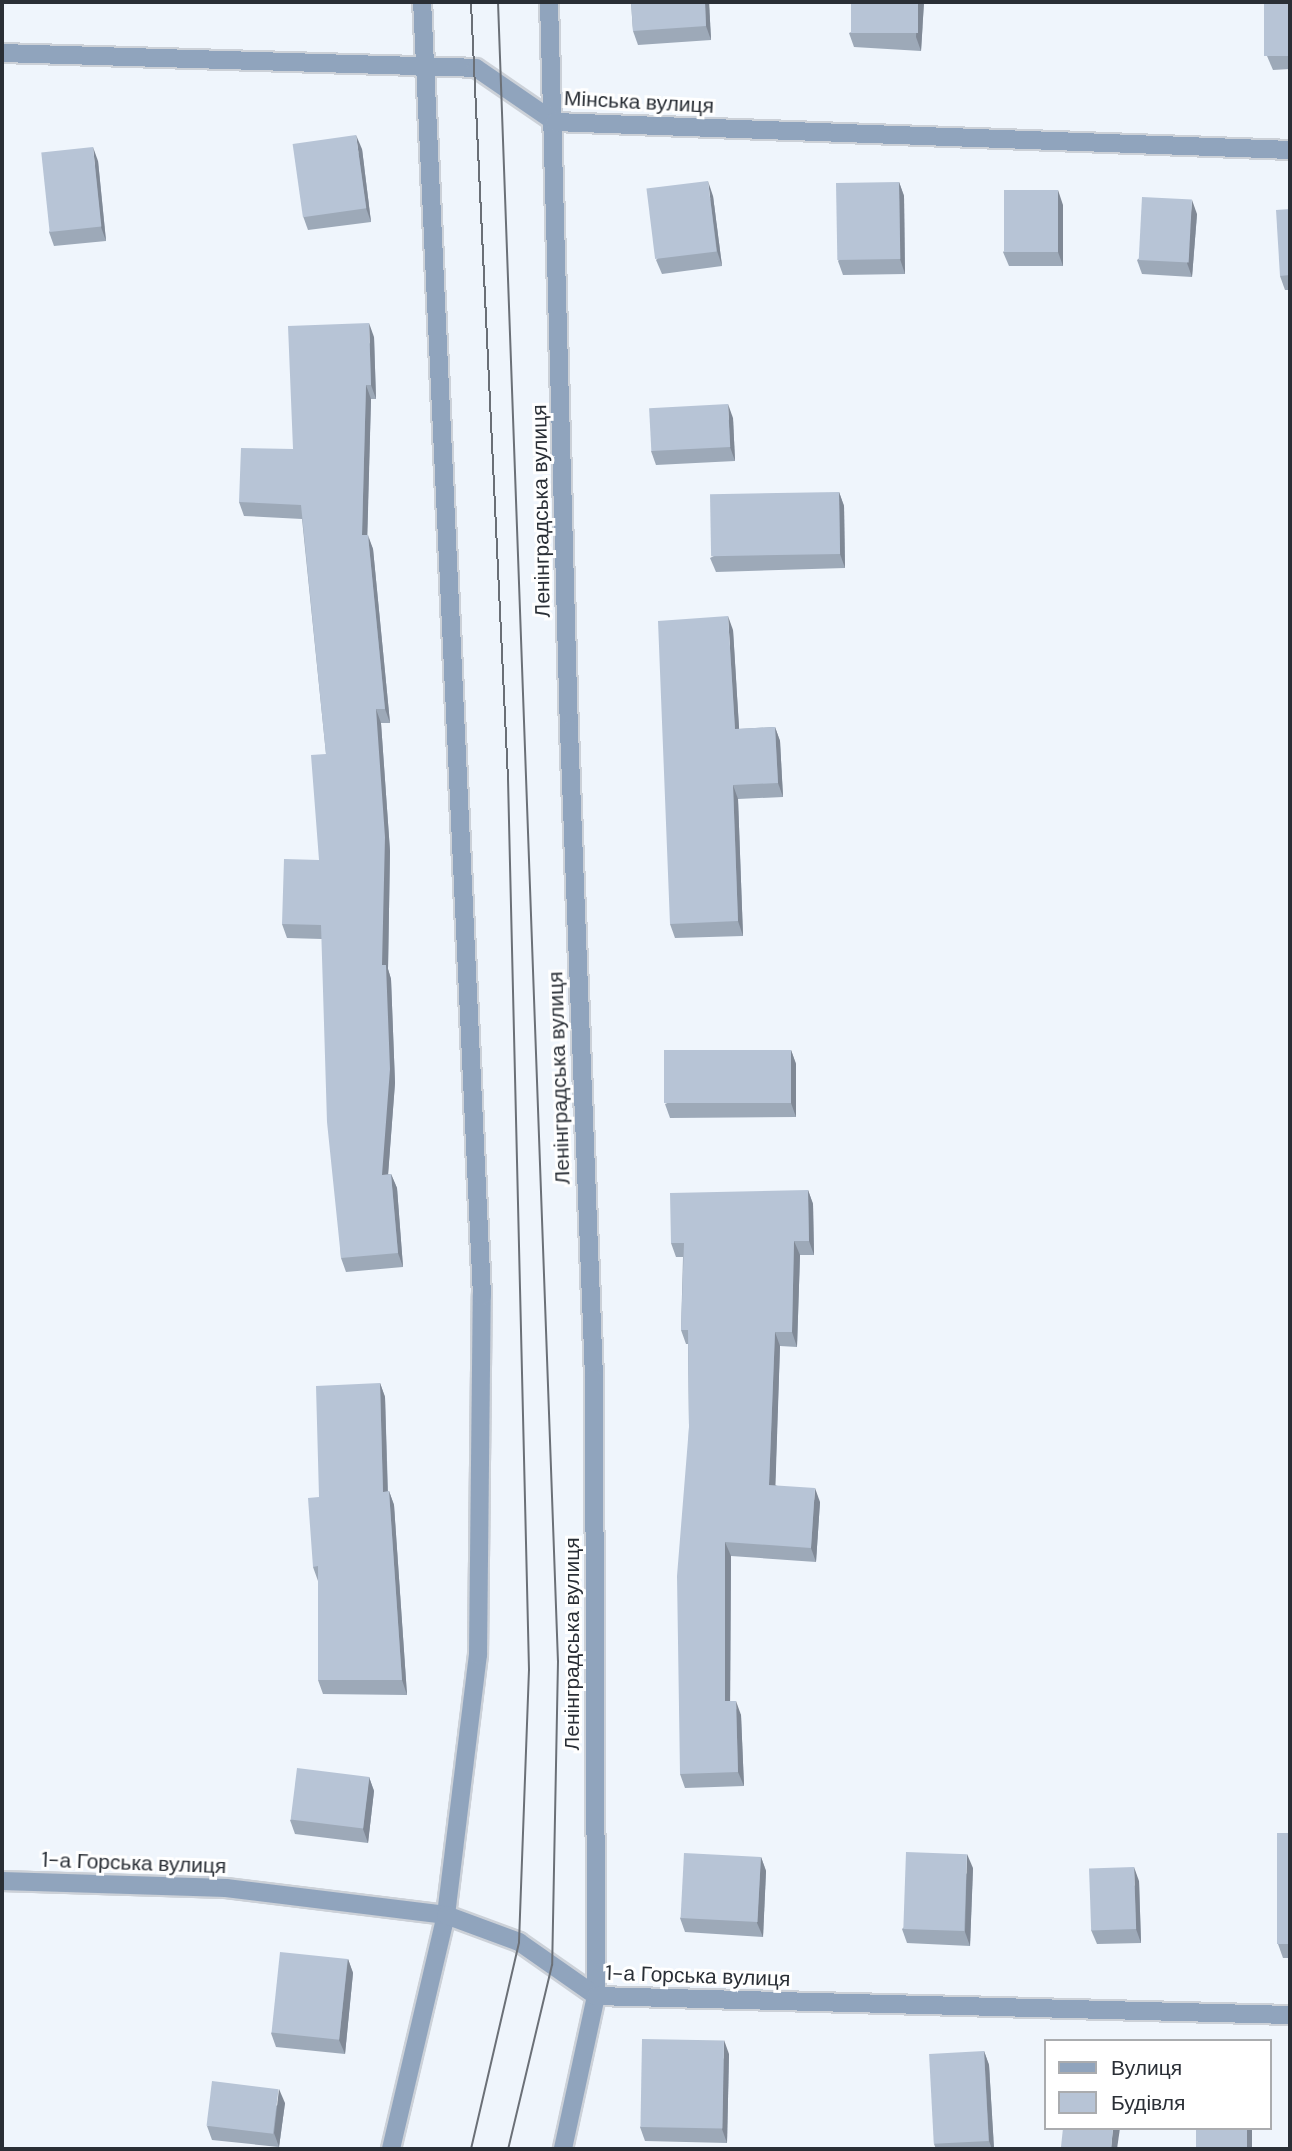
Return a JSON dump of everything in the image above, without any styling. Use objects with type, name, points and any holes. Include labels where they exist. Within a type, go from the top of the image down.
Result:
[{"type":"street","points":[[391,2149],[446,1915],[478,1655],[482,1296],[422,2]]},
{"type":"street","name":"Ленінградська вулиця","points":[[549,2],[555,122],[569,730],[594,1379],[596,1996],[563,2149]]},
{"type":"street","name":"Мінська вулиця","points":[[2,53],[475,68],[555,122],[1290,150]]},
{"type":"street","name":"1-а Горська вулиця","points":[[2,1881],[226,1888],[446,1915],[519,1942],[596,1996],[1290,2015]]},
{"type":"building","points":[[631,2],[705,2],[706,26],[633,31]]},
{"type":"building","points":[[851,2],[918,2],[918,33],[851,33]]},
{"type":"building","points":[[1264,2],[1290,2],[1290,56],[1264,56]]},
{"type":"building","points":[[356,135],[366,208],[303,217],[293,144]]},
{"type":"building","points":[[93,147],[101,227],[50,232],[41,152]]},
{"type":"building","points":[[708,181],[717,251],[655,259],[646,189]]},
{"type":"building","points":[[899,182],[900,259],[837,260],[836,183]]},
{"type":"building","points":[[1004,190],[1058,190],[1058,252],[1004,252]]},
{"type":"building","points":[[1142,197],[1192,200],[1189,263],[1139,260]]},
{"type":"building","points":[[1290,209],[1290,275],[1280,276],[1276,210]]},
{"type":"building","points":[[369,323],[371,385],[366,385],[362,535],[368,535],[385,709],[376,709],[385,837],[382,965],[386,965],[390,1069],[382,1175],[391,1174],[398,1253],[341,1258],[327,1122],[321,925],[282,924],[284,859],[319,860],[311,755],[326,754],[301,505],[239,502],[241,448],[293,449],[288,326]]},
{"type":"building","points":[[728,404],[730,447],[651,451],[649,408]]},
{"type":"building","points":[[839,492],[840,554],[711,556],[710,494]]},
{"type":"building","points":[[728,616],[735,729],[775,727],[778,783],[733,785],[738,921],[670,924],[658,621]]},
{"type":"building","points":[[664,1050],[791,1050],[791,1103],[664,1103]]},
{"type":"building","points":[[808,1190],[809,1241],[794,1241],[792,1332],[775,1332],[769,1485],[815,1488],[811,1548],[725,1542],[725,1701],[736,1701],[738,1772],[680,1774],[677,1576],[689,1427],[688,1330],[681,1330],[684,1243],[671,1243],[670,1193]]},
{"type":"building","points":[[380,1383],[383,1492],[389,1491],[402,1680],[318,1680],[318,1566],[313,1567],[308,1498],[319,1497],[316,1386]]},
{"type":"building","points":[[297,1768],[369,1777],[363,1829],[291,1820]]},
{"type":"building","points":[[1277,1833],[1290,1833],[1290,1944],[1277,1944]]},
{"type":"building","points":[[906,1852],[967,1854],[964,1931],[903,1929]]},
{"type":"building","points":[[684,1853],[761,1857],[757,1922],[681,1918]]},
{"type":"building","points":[[1134,1867],[1136,1929],[1091,1931],[1089,1869]]},
{"type":"building","points":[[280,1952],[348,1959],[339,2040],[272,2033]]},
{"type":"building","points":[[642,2039],[724,2040],[722,2128],[640,2127]]},
{"type":"building","points":[[984,2051],[989,2141],[934,2144],[929,2054]]},
{"type":"building","points":[[212,2081],[279,2089],[273,2134],[207,2126]]},
{"type":"building","points":[[1063,2130],[1113,2130],[1111,2149],[1061,2147]]},
{"type":"building","points":[[1196,2130],[1247,2130],[1247,2149],[1196,2149]]},
{"type":"tram line","points":[[471,2],[508,779],[529,1670],[519,1942],[471,2149]]},
{"type":"tram line","points":[[498,2],[558,1661],[552,1965],[508,2149]]}]
